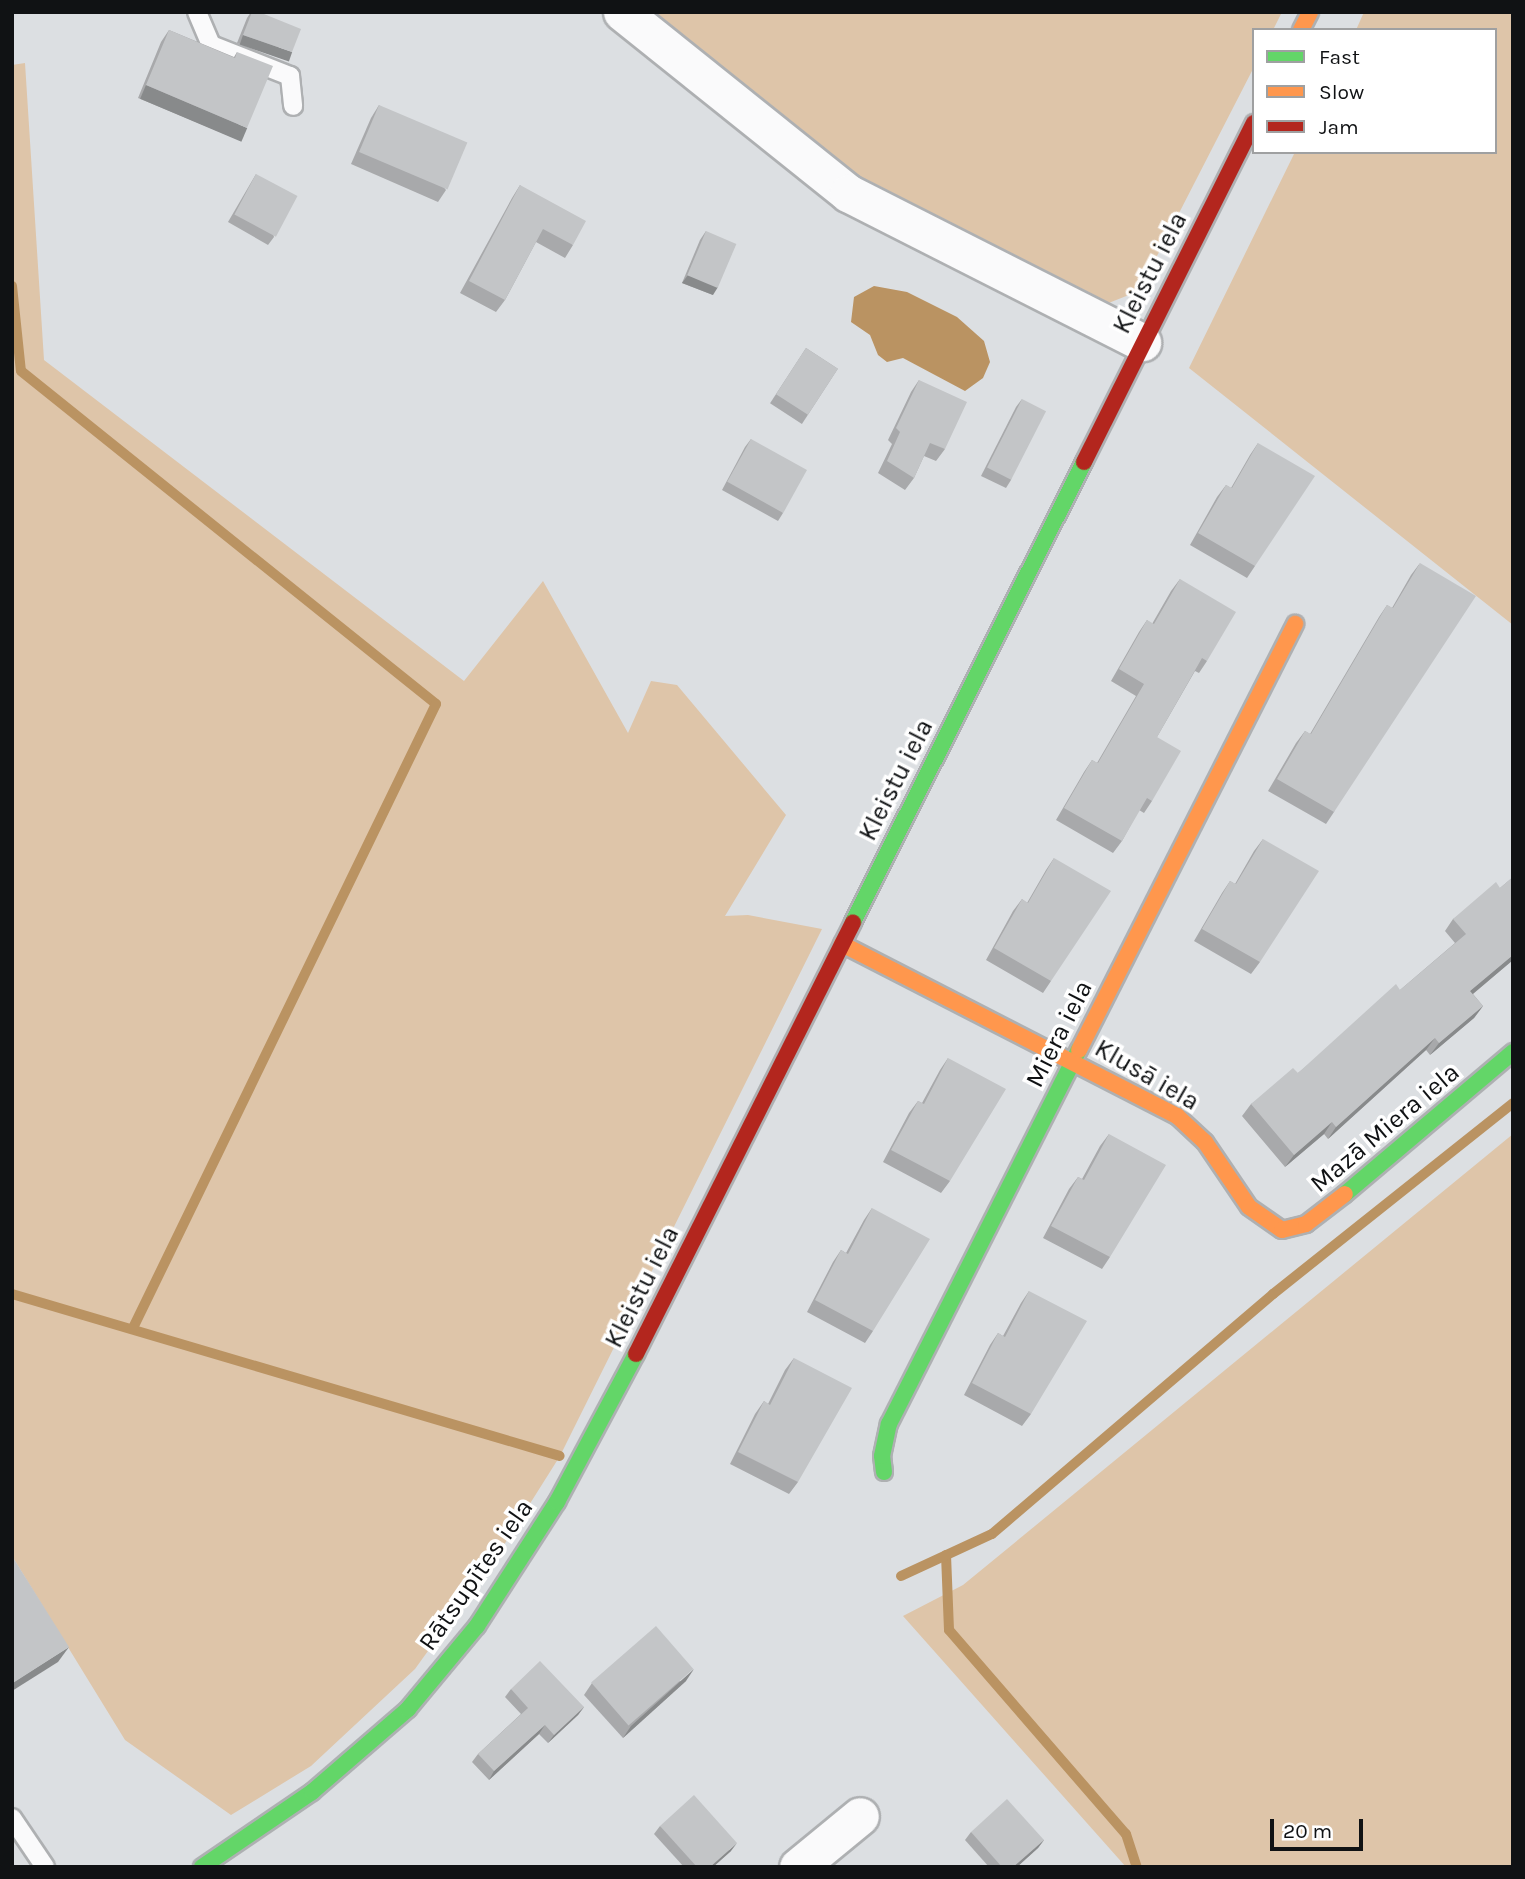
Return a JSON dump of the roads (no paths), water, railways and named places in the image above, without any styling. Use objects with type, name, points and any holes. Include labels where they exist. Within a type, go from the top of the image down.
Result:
[{"type":"street","points":[[622,12],[848,193],[1142,342]]},
{"type":"street","points":[[1302,28],[1310,12]]},
{"type":"street","name":"Kleistu iela","points":[[580,1458],[842,944],[1252,127]]},
{"type":"street","name":"Miera iela","points":[[884,1472],[882,1456],[889,1424],[1295,624]]},
{"type":"street","name":"Klusā iela","points":[[842,944],[1177,1116],[1205,1142],[1249,1207],[1282,1230]]},
{"type":"street","name":"Mazā Miera iela","points":[[1282,1230],[1306,1224],[1322,1214],[1513,1052]]},
{"type":"street","name":"Rātsupītes iela","points":[[202,1867],[312,1792],[408,1709],[477,1626],[580,1458]]},
{"type":"street","points":[[798,1867],[860,1816]]},
{"type":"lane","points":[[197,12],[211,45],[290,76],[293,106]]},
{"type":"lane","points":[[12,1818],[45,1867]]},
{"type":"waterway","points":[[12,286],[21,371],[436,704],[133,1328]]},
{"type":"waterway","points":[[901,1576],[992,1534],[1273,1294],[1513,1103]]},
{"type":"waterway","points":[[12,1294],[560,1456]]},
{"type":"waterway","points":[[946,1555],[949,1630],[1126,1834],[1137,1867]]}]
